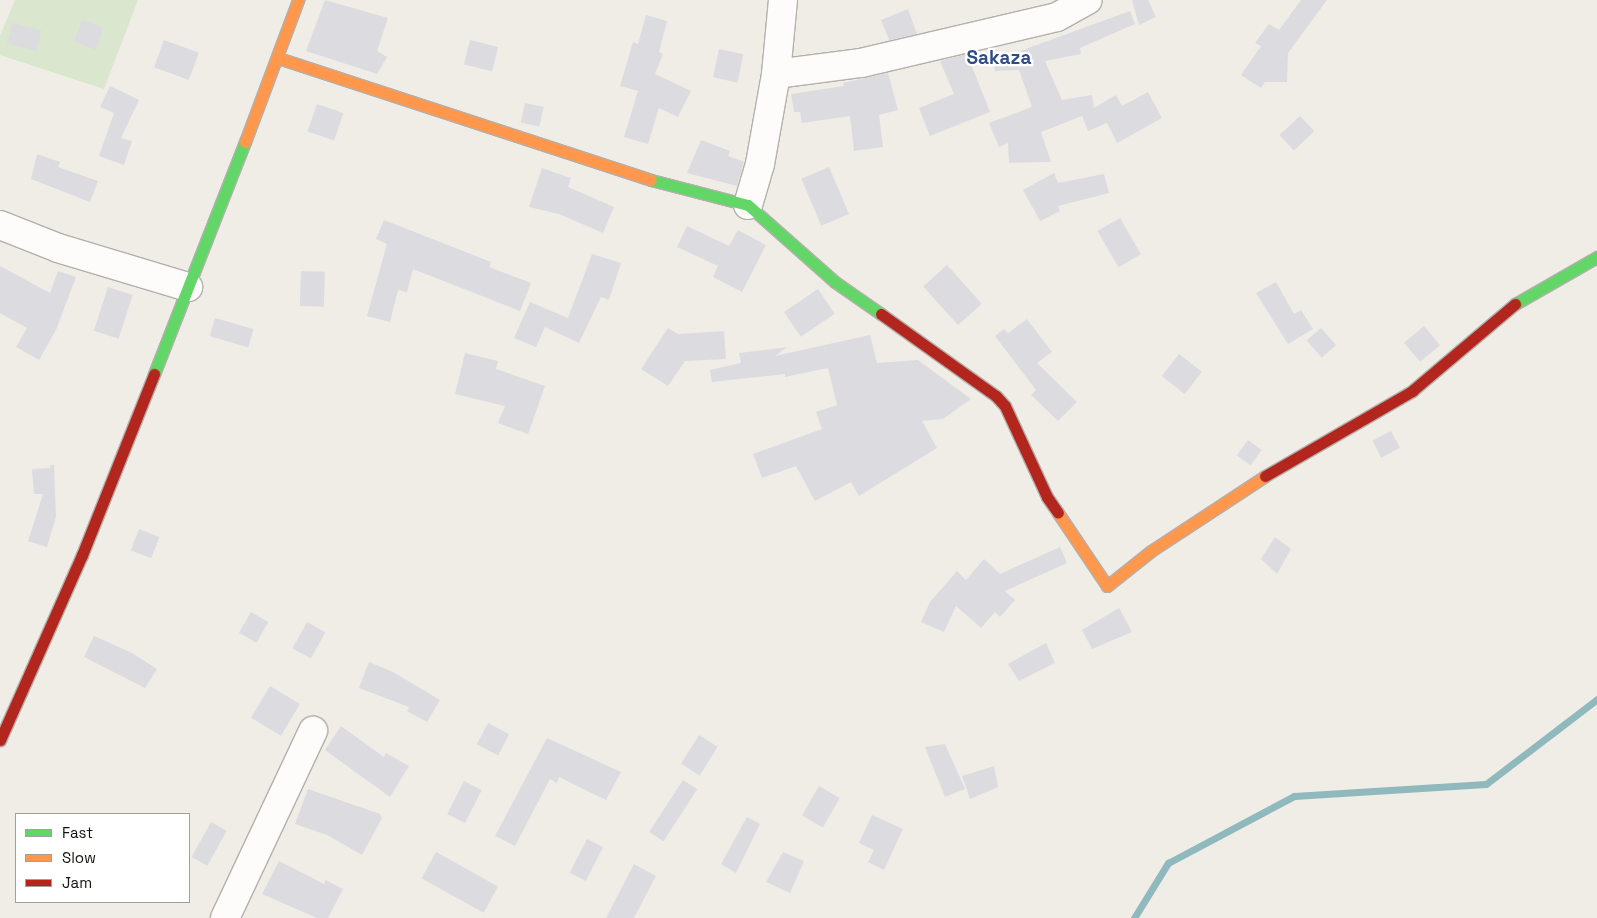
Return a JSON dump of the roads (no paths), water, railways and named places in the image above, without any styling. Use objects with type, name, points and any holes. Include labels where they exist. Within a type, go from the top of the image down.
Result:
[{"type":"street","points":[[0,740],[82,555],[278,58],[298,0]]},
{"type":"street","points":[[748,205],[760,164],[776,74],[783,0]]},
{"type":"street","points":[[776,74],[861,63],[1029,24],[1057,17],[1088,0]]},
{"type":"street","points":[[278,58],[620,172],[748,205],[834,282],[996,396],[1005,406],[1030,456],[1047,497],[1107,586],[1151,551],[1283,464],[1412,391],[1494,319],[1531,292],[1597,257]]},
{"type":"street","points":[[0,225],[58,248],[188,287]]},
{"type":"street","points":[[225,918],[313,731]]},
{"type":"waterway","points":[[1134,918],[1168,863],[1294,796],[1486,784],[1597,699]]},
{"type":"district","name":"Sakaza","points":[[999,58]]}]
